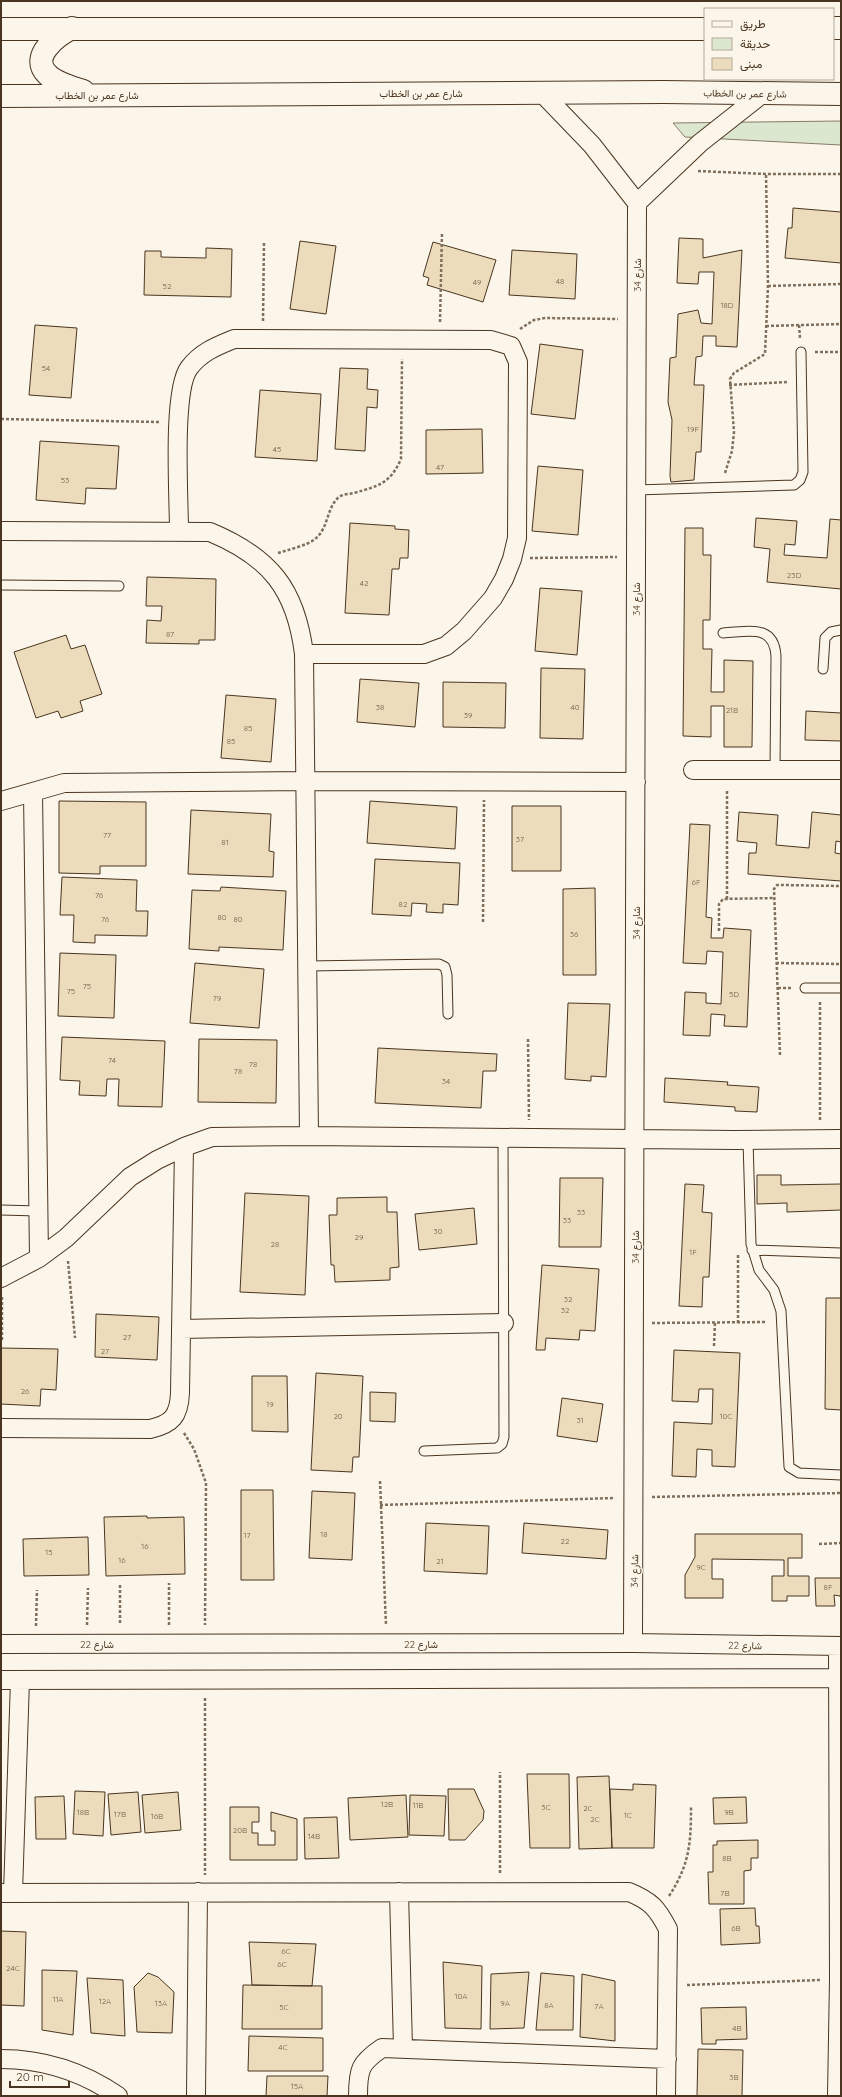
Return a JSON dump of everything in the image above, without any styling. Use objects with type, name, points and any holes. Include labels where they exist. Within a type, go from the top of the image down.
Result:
[{"type":"street","points":[[72,28],[61,33],[52,41],[42,57],[43,69],[47,75],[66,86],[94,95]]},
{"type":"street","points":[[1,29],[704,29]]},
{"type":"street","points":[[541,92],[592,145],[637,202],[670,170],[730,117],[762,94]]},
{"type":"street","name":"شارع عمر بن الخطاب","points":[[1,96],[541,92],[841,94]]},
{"type":"street","name":"شارع 34","points":[[633,1643],[637,202]]},
{"type":"street","points":[[179,531],[180,395],[188,368],[208,349],[234,339],[491,340],[511,346],[518,362],[516,538],[512,559],[504,579],[493,598],[464,632],[446,646],[424,654],[304,654]]},
{"type":"street","points":[[1,531],[210,532],[237,543],[260,560],[278,580],[292,603],[301,628],[304,654],[309,1136]]},
{"type":"street","points":[[693,770],[841,770]]},
{"type":"street","points":[[1,801],[64,784],[305,781],[636,782]]},
{"type":"street","points":[[33,792],[39,1258]]},
{"type":"street","points":[[2,1278],[39,1258],[66,1238],[130,1177],[156,1160],[212,1137],[309,1136],[748,1140],[841,1139]]},
{"type":"street","points":[[1,1428],[150,1428],[162,1426],[173,1419],[179,1407],[184,1148]]},
{"type":"street","points":[[181,1328],[504,1323]]},
{"type":"street","name":"شارع 22","points":[[1,1644],[633,1643],[839,1646]]},
{"type":"street","points":[[837,2096],[839,1979],[839,1646]]},
{"type":"street","points":[[1,1680],[839,1678]]},
{"type":"street","points":[[20,1680],[7,1893],[629,1892],[647,1899],[659,1912],[668,1929],[666,2096]]},
{"type":"street","points":[[196,2096],[202,1892]]},
{"type":"street","points":[[399,1892],[402,2048]]},
{"type":"street","points":[[358,2096],[358,2078],[366,2059],[382,2048],[667,2059]]},
{"type":"street","points":[[1,2059],[20,2059],[60,2067],[98,2083],[118,2096]]},
{"type":"lane","points":[[636,490],[794,485],[800,480],[803,462],[801,352]]},
{"type":"lane","points":[[1,585],[119,586]]},
{"type":"lane","points":[[823,669],[825,638],[831,632],[841,630]]},
{"type":"lane","points":[[723,633],[758,632],[770,636],[773,641],[776,656],[775,770]]},
{"type":"lane","points":[[307,966],[439,964],[444,967],[447,974],[448,1014]]},
{"type":"lane","points":[[805,988],[841,988]]},
{"type":"lane","points":[[424,1451],[497,1448],[502,1444],[504,1323],[503,1138]]},
{"type":"lane","points":[[748,1140],[752,1250],[759,1270],[778,1300],[781,1322],[789,1467],[799,1473],[841,1474]]},
{"type":"lane","points":[[1,1210],[38,1211]]},
{"type":"lane","points":[[752,1250],[841,1253]]},
{"type":"path","points":[[670,170],[766,174],[841,174]]},
{"type":"path","points":[[719,488],[732,451],[734,432],[729,385],[730,379],[734,373],[765,354],[768,286],[766,174]]},
{"type":"path","points":[[439,340],[442,232]]},
{"type":"path","points":[[262,340],[264,242]]},
{"type":"path","points":[[768,286],[841,284]]},
{"type":"path","points":[[511,346],[516,334],[524,325],[534,320],[546,318],[637,319]]},
{"type":"path","points":[[766,326],[841,324]]},
{"type":"path","points":[[260,560],[315,540],[322,531],[331,506],[341,496],[377,487],[388,480],[396,471],[401,459],[402,340]]},
{"type":"path","points":[[801,352],[841,352]]},
{"type":"path","points":[[729,385],[802,381]]},
{"type":"path","points":[[1,419],[179,422]]},
{"type":"path","points":[[512,559],[636,556]]},
{"type":"path","points":[[727,770],[727,899]]},
{"type":"path","points":[[483,922],[484,781]]},
{"type":"path","points":[[780,1055],[774,889],[777,885],[841,886]]},
{"type":"path","points":[[719,930],[719,904],[721,900],[774,898]]},
{"type":"path","points":[[776,963],[841,964]]},
{"type":"path","points":[[820,988],[820,1139]]},
{"type":"path","points":[[528,1040],[529,1138]]},
{"type":"path","points":[[66,1238],[75,1338]]},
{"type":"path","points":[[2,1278],[2,1340]]},
{"type":"path","points":[[635,1323],[781,1322]]},
{"type":"path","points":[[714,1346],[715,1323]]},
{"type":"path","points":[[173,1419],[194,1449],[206,1483],[205,1644]]},
{"type":"path","points":[[380,1481],[387,1644]]},
{"type":"path","points":[[380,1506],[634,1497],[841,1493]]},
{"type":"path","points":[[819,1544],[841,1543]]},
{"type":"path","points":[[168,1644],[169,1584]]},
{"type":"path","points":[[120,1585],[120,1644]]},
{"type":"path","points":[[87,1644],[88,1588]]},
{"type":"path","points":[[36,1644],[37,1590]]},
{"type":"path","points":[[202,1892],[205,1680]]},
{"type":"path","points":[[500,1772],[500,1892]]},
{"type":"path","points":[[659,1912],[680,1880],[691,1844],[691,1806]]},
{"type":"path","points":[[668,1985],[839,1979]]},
{"type":"green space","points":[[841,121],[841,145],[685,137],[673,123]]},
{"type":"building","points":[[793,208],[841,212],[841,263],[785,258],[788,228],[792,228]]},
{"type":"building","points":[[679,238],[703,239],[703,258],[742,250],[737,347],[716,346],[716,336],[703,336],[702,356],[696,357],[694,385],[704,385],[701,452],[696,452],[694,480],[671,482],[672,420],[668,402],[670,358],[676,357],[678,314],[698,310],[701,323],[712,324],[714,272],[699,272],[698,284],[677,283]]},
{"type":"building","points":[[300,241],[336,246],[326,314],[290,309]]},
{"type":"building","points":[[433,242],[496,260],[483,302],[427,285],[429,278],[423,276]]},
{"type":"building","points":[[206,248],[232,249],[231,297],[144,295],[145,251],[161,251],[161,257],[206,258]]},
{"type":"building","points":[[512,250],[577,254],[575,299],[509,295]]},
{"type":"building","points":[[35,325],[77,328],[71,398],[29,395]]},
{"type":"building","points":[[540,344],[583,350],[575,419],[531,414]]},
{"type":"building","points":[[340,368],[368,369],[367,389],[378,390],[377,408],[367,407],[365,451],[335,449]]},
{"type":"building","points":[[260,390],[321,394],[317,461],[255,457]]},
{"type":"building","points":[[482,429],[483,473],[426,474],[426,430]]},
{"type":"building","points":[[40,441],[119,446],[116,489],[86,488],[85,504],[36,500]]},
{"type":"building","points":[[538,466],[583,470],[578,535],[532,531]]},
{"type":"building","points":[[756,518],[797,521],[795,545],[785,544],[784,555],[827,558],[830,519],[841,520],[841,589],[767,582],[770,549],[754,547]]},
{"type":"building","points":[[350,523],[395,526],[395,529],[409,530],[408,558],[400,558],[399,569],[392,569],[389,615],[345,613]]},
{"type":"building","points":[[685,528],[703,528],[703,555],[711,555],[710,620],[703,620],[703,649],[712,649],[711,692],[724,692],[724,660],[753,661],[752,747],[724,747],[724,706],[711,706],[711,737],[683,736]]},
{"type":"building","points":[[147,577],[216,579],[215,640],[199,640],[199,644],[146,643],[147,620],[161,621],[162,606],[146,606]]},
{"type":"building","points":[[540,588],[582,591],[577,655],[535,651]]},
{"type":"building","points":[[66,635],[71,649],[85,645],[102,694],[80,701],[83,711],[61,718],[58,711],[36,718],[14,652]]},
{"type":"building","points":[[541,668],[585,669],[583,739],[540,738]]},
{"type":"building","points":[[360,679],[419,683],[415,727],[357,722]]},
{"type":"building","points":[[443,682],[506,683],[505,728],[443,727]]},
{"type":"building","points":[[226,695],[276,699],[271,762],[221,758]]},
{"type":"building","points":[[806,711],[841,713],[841,741],[805,740]]},
{"type":"building","points":[[59,801],[146,802],[146,866],[100,866],[100,874],[59,873]]},
{"type":"building","points":[[370,801],[457,807],[455,849],[367,843]]},
{"type":"building","points":[[512,806],[561,806],[561,871],[512,871]]},
{"type":"building","points":[[191,810],[271,814],[269,851],[274,852],[273,877],[188,874]]},
{"type":"building","points":[[739,812],[778,815],[776,845],[809,848],[812,812],[841,815],[841,842],[836,841],[835,853],[841,854],[841,881],[748,874],[749,853],[756,853],[757,843],[737,841]]},
{"type":"building","points":[[690,824],[710,825],[706,917],[712,918],[711,938],[723,938],[724,928],[751,930],[747,1027],[724,1026],[725,1015],[711,1014],[710,1036],[683,1035],[685,992],[706,993],[706,1003],[721,1004],[723,952],[707,951],[706,964],[683,963]]},
{"type":"building","points":[[375,859],[460,863],[458,905],[443,904],[443,913],[426,912],[427,904],[412,903],[411,916],[372,914]]},
{"type":"building","points":[[62,877],[137,880],[136,911],[148,911],[147,936],[95,935],[95,943],[73,942],[74,915],[60,915]]},
{"type":"building","points":[[221,887],[286,891],[283,950],[219,947],[219,951],[189,949],[192,890],[220,891]]},
{"type":"building","points":[[595,888],[596,975],[563,975],[563,889]]},
{"type":"building","points":[[60,953],[116,955],[114,1018],[58,1016]]},
{"type":"building","points":[[195,963],[264,969],[259,1028],[190,1023]]},
{"type":"building","points":[[568,1003],[610,1004],[606,1077],[591,1076],[591,1081],[565,1079]]},
{"type":"building","points":[[62,1037],[165,1041],[162,1107],[118,1106],[119,1079],[107,1079],[106,1096],[79,1095],[80,1081],[60,1080]]},
{"type":"building","points":[[199,1039],[277,1040],[276,1103],[198,1102]]},
{"type":"building","points":[[378,1048],[497,1054],[496,1071],[483,1071],[481,1108],[375,1103]]},
{"type":"building","points":[[665,1078],[728,1082],[727,1085],[759,1087],[757,1112],[735,1111],[735,1107],[664,1102]]},
{"type":"building","points":[[757,1175],[781,1175],[781,1185],[841,1184],[841,1210],[787,1212],[787,1203],[757,1204]]},
{"type":"building","points":[[560,1178],[603,1178],[601,1247],[559,1247]]},
{"type":"building","points":[[685,1184],[704,1185],[702,1212],[712,1213],[709,1277],[703,1277],[702,1307],[679,1306]]},
{"type":"building","points":[[245,1193],[309,1196],[305,1295],[240,1292]]},
{"type":"building","points":[[387,1197],[387,1212],[397,1212],[399,1267],[390,1268],[390,1280],[335,1282],[334,1265],[331,1265],[329,1215],[337,1215],[337,1198]]},
{"type":"building","points":[[474,1208],[477,1244],[419,1250],[415,1214]]},
{"type":"building","points":[[542,1265],[599,1269],[595,1331],[580,1330],[579,1340],[546,1338],[545,1350],[536,1350]]},
{"type":"building","points":[[826,1298],[841,1298],[841,1410],[825,1409]]},
{"type":"building","points":[[96,1314],[159,1317],[157,1360],[95,1357]]},
{"type":"building","points":[[1,1348],[58,1349],[56,1390],[41,1389],[40,1406],[1,1404]]},
{"type":"building","points":[[674,1350],[740,1353],[735,1467],[712,1466],[712,1450],[697,1449],[696,1477],[672,1476],[674,1422],[712,1424],[713,1389],[699,1389],[698,1402],[672,1401]]},
{"type":"building","points":[[316,1373],[363,1376],[359,1457],[353,1457],[352,1472],[311,1470]]},
{"type":"building","points":[[252,1376],[287,1376],[288,1432],[252,1431]]},
{"type":"building","points":[[370,1392],[396,1393],[395,1422],[370,1421]]},
{"type":"building","points":[[562,1398],[603,1404],[597,1442],[557,1436]]},
{"type":"building","points":[[241,1490],[273,1490],[274,1580],[241,1580]]},
{"type":"building","points":[[312,1491],[355,1493],[352,1560],[309,1558]]},
{"type":"building","points":[[147,1516],[147,1518],[184,1517],[185,1574],[106,1576],[104,1517]]},
{"type":"building","points":[[426,1523],[489,1526],[487,1574],[424,1571]]},
{"type":"building","points":[[524,1523],[608,1530],[606,1559],[522,1553]]},
{"type":"building","points":[[695,1534],[802,1534],[802,1558],[788,1558],[788,1576],[809,1576],[809,1596],[787,1596],[787,1601],[772,1601],[772,1576],[784,1576],[784,1560],[712,1559],[712,1579],[723,1579],[723,1598],[685,1598],[685,1575],[695,1557]]},
{"type":"building","points":[[88,1537],[89,1575],[24,1576],[23,1539]]},
{"type":"building","points":[[815,1578],[841,1578],[841,1598],[840,1596],[834,1595],[835,1606],[816,1606]]},
{"type":"building","points":[[527,1774],[569,1774],[570,1848],[530,1848]]},
{"type":"building","points":[[609,1776],[612,1848],[579,1849],[577,1777]]},
{"type":"building","points":[[633,1784],[656,1785],[654,1848],[612,1848],[610,1789],[633,1790]]},
{"type":"building","points":[[448,1789],[474,1789],[484,1811],[483,1820],[465,1840],[449,1840]]},
{"type":"building","points":[[75,1791],[105,1792],[103,1836],[73,1834]]},
{"type":"building","points":[[138,1792],[141,1832],[111,1835],[108,1794]]},
{"type":"building","points":[[178,1792],[181,1830],[145,1833],[142,1795]]},
{"type":"building","points":[[406,1795],[408,1837],[350,1840],[348,1798]]},
{"type":"building","points":[[410,1795],[446,1796],[444,1836],[409,1835]]},
{"type":"building","points":[[64,1796],[66,1839],[36,1839],[35,1797]]},
{"type":"building","points":[[746,1797],[747,1823],[714,1824],[713,1798]]},
{"type":"building","points":[[230,1807],[259,1807],[259,1822],[252,1822],[252,1833],[258,1833],[258,1845],[275,1845],[275,1831],[271,1831],[271,1812],[297,1819],[297,1860],[230,1860]]},
{"type":"building","points":[[337,1817],[339,1858],[305,1859],[304,1818]]},
{"type":"building","points":[[758,1840],[758,1858],[751,1858],[751,1870],[744,1871],[744,1904],[709,1904],[708,1872],[713,1872],[713,1845],[717,1845],[717,1841]]},
{"type":"building","points":[[755,1908],[756,1926],[759,1926],[760,1943],[721,1945],[720,1909]]},
{"type":"building","points":[[1,1931],[26,1932],[24,2006],[1,2005]]},
{"type":"building","points":[[249,1942],[316,1944],[312,1986],[252,1985]]},
{"type":"building","points":[[443,1962],[482,1966],[481,2029],[445,2028]]},
{"type":"building","points":[[42,1970],[77,1971],[73,2035],[42,2030]]},
{"type":"building","points":[[529,1972],[524,2028],[490,2029],[491,1974]]},
{"type":"building","points":[[148,1973],[158,1977],[174,1992],[172,2033],[137,2032],[134,1987]]},
{"type":"building","points":[[541,1973],[574,1976],[573,2030],[536,2030]]},
{"type":"building","points":[[582,1974],[615,1981],[615,2041],[580,2037]]},
{"type":"building","points":[[87,1978],[123,1980],[125,2036],[91,2033]]},
{"type":"building","points":[[243,1985],[322,1986],[322,2029],[242,2029]]},
{"type":"building","points":[[746,2007],[747,2039],[716,2040],[716,2044],[702,2044],[701,2008]]},
{"type":"building","points":[[249,2036],[323,2038],[323,2071],[248,2071]]},
{"type":"building","points":[[698,2049],[743,2050],[742,2096],[697,2096]]},
{"type":"building","points":[[267,2076],[328,2076],[327,2096],[266,2096]]}]
